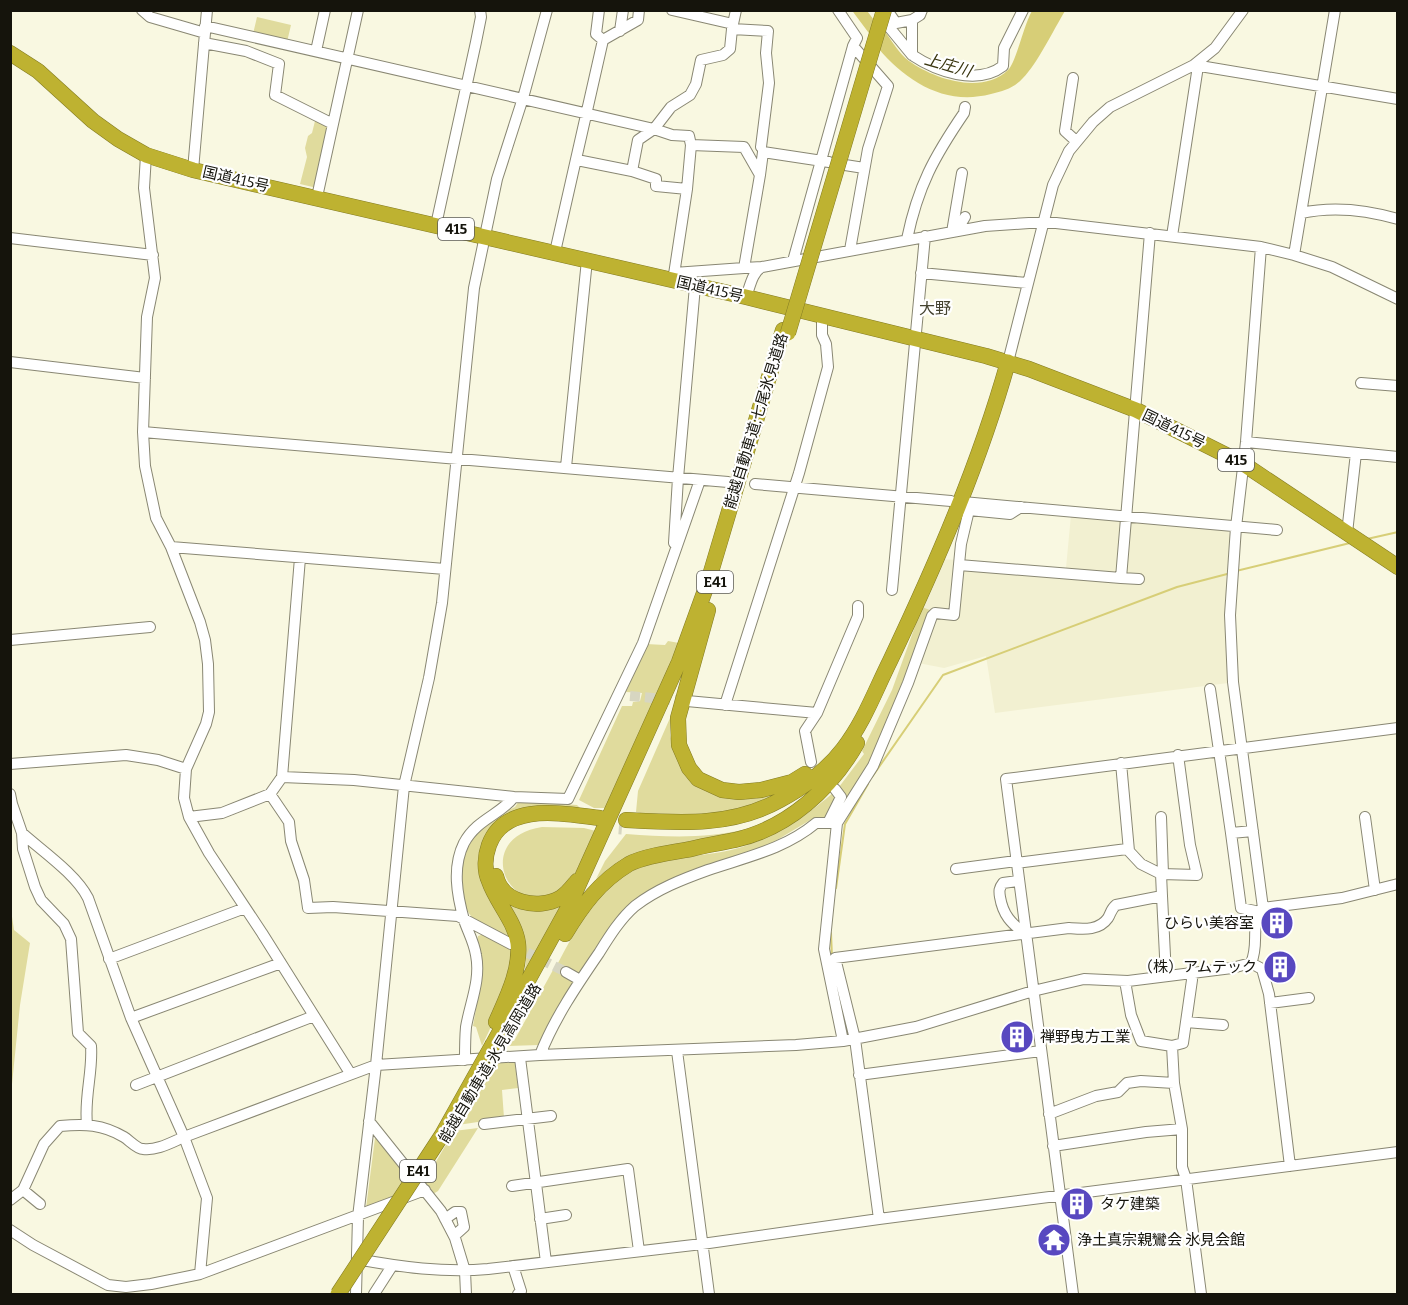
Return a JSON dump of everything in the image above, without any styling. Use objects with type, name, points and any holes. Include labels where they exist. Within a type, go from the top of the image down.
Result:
[{"type":"highway","name":"能越自動車道;七尾氷見道路","points":[[612,822],[670,703],[714,584],[879,10]]},
{"type":"highway","name":"能越自動車道;七尾氷見道路","points":[[612,822],[697,613],[886,10]]},
{"type":"highway","name":"国道415号","points":[[10,53],[38,71],[93,121],[146,156],[193,170],[587,260],[674,277],[696,286],[1008,362],[1060,380],[1136,410],[1242,464],[1398,567]]},
{"type":"highway","points":[[560,942],[582,906],[597,888],[631,863],[737,840],[761,832],[798,810],[827,785],[840,770],[861,730],[910,619],[973,468],[993,414],[1008,362]]},
{"type":"highway","points":[[714,584],[678,718],[678,739],[683,757],[698,779],[722,790],[739,792],[762,790],[792,782],[814,769],[861,730]]},
{"type":"highway","points":[[587,868],[569,891],[558,899],[541,904],[521,903],[504,892],[497,881],[494,865],[496,851],[502,840],[509,832],[523,825],[546,821],[684,824],[744,816],[804,785],[826,768],[861,730]]},
{"type":"highway","points":[[494,1044],[518,961],[518,943],[512,924],[496,897],[486,871],[486,852],[491,838],[500,827],[525,815],[555,813],[612,822]]},
{"type":"highway","name":"能越自動車道;氷見高岡道路","points":[[345,1294],[415,1188],[569,906],[612,822]]},
{"type":"highway","name":"能越自動車道;氷見高岡道路","points":[[338,1294],[560,942],[612,822]]},
{"type":"street","points":[[142,10],[150,17],[205,34],[279,64],[275,95],[333,124]]},
{"type":"street","points":[[193,170],[207,10]]},
{"type":"street","points":[[316,51],[325,10]]},
{"type":"street","points":[[317,197],[358,10]]},
{"type":"street","points":[[436,225],[467,86],[481,17],[480,10]]},
{"type":"street","points":[[356,1294],[358,1216],[376,1065],[404,786],[429,678],[446,569],[455,458],[474,288],[497,179],[523,98],[547,10]]},
{"type":"street","points":[[599,10],[596,34],[603,40]]},
{"type":"street","points":[[620,31],[623,10]]},
{"type":"street","points":[[555,252],[603,40],[638,20],[639,10]]},
{"type":"street","points":[[672,10],[733,27],[768,31],[766,53],[769,83],[760,174],[744,268]]},
{"type":"street","points":[[632,171],[638,140],[654,129],[672,106],[690,95],[696,84],[701,60],[723,55],[730,49],[736,10]]},
{"type":"street","points":[[793,261],[825,162],[857,38],[838,10]]},
{"type":"street","points":[[879,10],[889,27],[912,55],[926,64],[965,75],[996,71],[1003,66],[1004,48],[1023,10]]},
{"type":"street","points":[[886,10],[896,23],[912,20],[920,15],[922,10]]},
{"type":"street","points":[[1008,362],[1053,185],[1069,151],[1110,107],[1196,65],[1215,48],[1243,10]]},
{"type":"street","points":[[1294,255],[1335,10]]},
{"type":"street","points":[[912,20],[912,55]]},
{"type":"street","points":[[205,34],[316,51],[586,112],[672,135],[689,136],[691,145],[687,189],[674,277],[762,267],[985,226],[1043,223],[1261,247],[1332,267],[1398,299]]},
{"type":"street","points":[[850,250],[868,149],[888,86],[854,46]]},
{"type":"street","points":[[1196,65],[1398,99]]},
{"type":"street","points":[[1172,236],[1196,65]]},
{"type":"street","points":[[1073,78],[1065,131],[1076,141]]},
{"type":"street","points":[[907,239],[920,189],[931,164],[965,108]]},
{"type":"street","points":[[691,145],[744,147],[825,162]]},
{"type":"street","points":[[744,147],[760,174]]},
{"type":"street","points":[[146,156],[144,189],[154,278],[147,317],[145,378],[144,432],[148,486],[156,518],[171,547],[200,622],[208,664],[209,712],[186,769],[184,786],[189,817],[209,853],[350,1074]]},
{"type":"street","points":[[577,159],[632,171],[656,179],[656,186],[687,189]]},
{"type":"street","points":[[845,165],[864,168]]},
{"type":"street","points":[[952,232],[962,173]]},
{"type":"street","points":[[1301,213],[1338,210],[1377,213],[1398,219]]},
{"type":"street","points":[[963,230],[962,222],[965,217]]},
{"type":"street","points":[[1121,578],[1150,233]]},
{"type":"street","points":[[892,590],[925,236]]},
{"type":"street","points":[[10,238],[153,255]]},
{"type":"street","points":[[1251,963],[1255,956],[1256,917],[1262,910],[1233,682],[1230,615],[1261,247]]},
{"type":"street","points":[[566,467],[587,260]]},
{"type":"street","points":[[746,297],[757,269],[762,267]]},
{"type":"street","points":[[921,273],[1027,283]]},
{"type":"street","points":[[676,550],[674,541],[678,478],[696,286]]},
{"type":"street","points":[[725,705],[799,473],[828,367],[826,344],[822,335],[822,316]]},
{"type":"street","points":[[10,362],[145,378]]},
{"type":"street","points":[[1361,383],[1398,386]]},
{"type":"street","points":[[144,432],[728,482]]},
{"type":"street","points":[[1246,442],[1398,457]]},
{"type":"street","points":[[1347,533],[1356,453]]},
{"type":"street","points":[[282,777],[354,780],[514,797],[568,799],[625,696],[700,480]]},
{"type":"street","points":[[755,484],[951,501]]},
{"type":"street","points":[[963,502],[1277,530]]},
{"type":"street","points":[[833,823],[873,766],[908,683],[932,616],[935,613],[954,615],[961,544],[969,510],[1010,514],[1021,507]]},
{"type":"street","points":[[171,547],[446,569]]},
{"type":"street","points":[[189,817],[222,813],[270,794],[282,777],[300,558]]},
{"type":"street","points":[[959,565],[1139,579]]},
{"type":"street","points":[[811,762],[805,731],[817,713],[858,616],[858,606]]},
{"type":"street","points":[[10,640],[150,627]]},
{"type":"street","points":[[1210,689],[1241,908],[1262,910],[1342,898],[1397,886]]},
{"type":"street","points":[[687,701],[817,713]]},
{"type":"street","points":[[1073,1294],[1006,779],[1398,728]]},
{"type":"street","points":[[10,764],[126,755],[158,760],[186,769]]},
{"type":"street","points":[[956,869],[1127,849],[1142,864],[1162,874],[1197,875],[1190,845],[1178,755]]},
{"type":"street","points":[[1121,763],[1129,851]]},
{"type":"street","points":[[835,789],[841,797],[833,823],[824,949],[843,1041]]},
{"type":"street","points":[[10,794],[22,833],[26,860],[41,900],[64,924],[71,939],[78,1033],[91,1046],[92,1061],[85,1108],[87,1124]]},
{"type":"street","points":[[270,794],[289,822],[291,841],[304,880],[308,908],[333,907],[458,916],[511,944]]},
{"type":"street","points":[[465,1059],[466,1028],[476,985],[477,964],[474,947],[464,920],[456,867],[465,843],[479,824],[508,804],[514,797]]},
{"type":"street","points":[[1161,817],[1166,976]]},
{"type":"street","points":[[1365,817],[1375,890]]},
{"type":"street","points":[[540,1056],[546,1040],[580,980],[614,931],[634,907],[665,887],[772,849],[805,832],[816,823],[833,823]]},
{"type":"street","points":[[1231,833],[1253,831]]},
{"type":"street","points":[[22,833],[60,866],[84,891],[131,1018],[184,1137],[207,1198],[200,1274]]},
{"type":"street","points":[[1018,881],[1003,883],[1000,887],[1002,909],[1006,918],[1025,934]]},
{"type":"street","points":[[879,1219],[855,1040],[835,958],[1069,928],[1096,928],[1108,918],[1111,909],[1116,905],[1162,896]]},
{"type":"street","points":[[110,959],[245,908]]},
{"type":"street","points":[[131,1018],[281,963]]},
{"type":"street","points":[[10,1200],[23,1190],[44,1144],[60,1126],[87,1124],[107,1128],[142,1150],[164,1146],[376,1065],[855,1040],[916,1027],[1034,991],[1084,979],[1125,981],[1251,963],[1262,969],[1270,1003],[1290,1166]]},
{"type":"street","points":[[566,972],[580,980]]},
{"type":"street","points":[[1125,981],[1131,1015],[1141,1041],[1172,1047],[1183,1043],[1191,973]]},
{"type":"street","points":[[1270,1003],[1309,998]]},
{"type":"street","points":[[136,1085],[314,1016]]},
{"type":"street","points":[[1186,1022],[1223,1025]]},
{"type":"street","points":[[1172,1047],[1174,1083],[1182,1129],[1182,1167],[1186,1179],[1201,1294]]},
{"type":"street","points":[[677,1050],[709,1294]]},
{"type":"street","points":[[859,1075],[1041,1051]]},
{"type":"street","points":[[520,1058],[546,1262]]},
{"type":"street","points":[[1049,1114],[1096,1096],[1118,1092],[1127,1083],[1141,1081],[1174,1083]]},
{"type":"street","points":[[484,1124],[551,1116]]},
{"type":"street","points":[[369,1121],[394,1155],[432,1194],[454,1236],[465,1271],[466,1294]]},
{"type":"street","points":[[1053,1146],[1182,1129]]},
{"type":"street","points":[[357,1259],[392,1266],[465,1271],[702,1244],[1398,1152]]},
{"type":"street","points":[[512,1186],[628,1169],[639,1251]]},
{"type":"street","points":[[23,1190],[40,1204]]},
{"type":"street","points":[[10,1230],[33,1245],[108,1285],[126,1287],[200,1274],[358,1216],[432,1194]]},
{"type":"street","points":[[445,1219],[455,1212],[461,1212],[464,1227],[454,1236]]},
{"type":"street","points":[[540,1219],[566,1215]]},
{"type":"street","points":[[374,1294],[392,1266]]},
{"type":"street","points":[[513,1266],[521,1291],[518,1294]]},
{"type":"shaded area","points":[[1032,11],[1065,11],[1028,72],[1016,84],[1000,92],[974,97],[943,94],[914,81],[878,48],[883,29],[902,54],[919,68],[958,82],[985,82],[997,78],[1011,66]]},
{"type":"shaded area","points":[[257,17],[291,25],[287,42],[253,34]]},
{"type":"shaded area","points":[[315,121],[331,125],[317,188],[300,184],[307,157],[305,148]]},
{"type":"shaded area","points":[[1071,515],[1228,529],[1230,539],[1226,578],[1226,629],[1228,683],[995,713],[986,656],[944,668],[913,662],[930,610],[922,607],[942,559],[1066,568]]},
{"type":"shaded area","points":[[922,607],[930,610],[904,683],[874,754],[850,799],[839,787],[864,754],[862,751],[892,690]]},
{"type":"shaded area","points":[[668,641],[679,643],[656,701],[606,808],[594,808],[579,800],[622,706],[632,706],[633,702],[640,701],[642,693],[626,692],[646,644],[665,645]]},
{"type":"shaded area","points":[[670,718],[670,735],[675,753],[735,799],[752,799],[779,794],[745,807],[709,815],[672,817],[636,812],[638,791]]},
{"type":"shaded area","points":[[834,792],[838,798],[825,819],[812,819],[767,846],[658,885],[646,893],[617,924],[583,972],[578,973],[558,963],[592,906],[609,886],[620,878],[632,871],[659,862],[731,850],[760,841],[798,820]]},
{"type":"shaded area","points":[[519,801],[577,805],[581,809],[534,808],[482,853],[512,940],[485,927],[471,916],[465,904],[462,874],[467,849],[480,829],[515,807]]},
{"type":"shaded area","points":[[542,827],[584,828],[596,831],[570,880],[551,895],[533,898],[518,892],[507,880],[503,864],[506,849],[519,835]]},
{"type":"shaded area","points":[[754,829],[632,858],[611,867],[596,879],[605,861],[626,834],[701,836]]},
{"type":"shaded area","points":[[502,896],[532,911],[546,910],[564,903],[523,980],[526,962],[525,947]]},
{"type":"shaded area","points":[[11,910],[14,930],[30,943],[20,1005],[11,1094]]},
{"type":"shaded area","points":[[484,934],[514,951],[507,986],[482,1046],[476,1027],[473,1026],[482,975],[477,941],[478,936]]},
{"type":"shaded area","points":[[553,970],[572,979],[574,985],[539,1045],[508,1046],[511,1041],[514,1041]]},
{"type":"shaded area","points":[[496,1063],[515,1063],[518,1088],[502,1090],[504,1118],[458,1125]]},
{"type":"shaded area","points":[[478,1128],[438,1191],[433,1194],[424,1182],[454,1131]]},
{"type":"shaded area","points":[[375,1138],[410,1177],[397,1199],[366,1208]]},
{"type":"waterway","name":"上庄川","points":[[859,10],[880,38]]},
{"type":"waterway","points":[[1367,539],[1398,532]]},
{"type":"waterway","points":[[1236,571],[1350,543]]},
{"type":"waterway","points":[[872,777],[943,675],[1177,587],[1231,573]]},
{"type":"waterway","points":[[836,888],[845,824],[868,784]]},
{"type":"waterway","points":[[831,933],[832,957]]},
{"type":"tunnel","points":[[630,696],[687,701]]},
{"type":"tunnel","points":[[596,825],[622,827]]},
{"type":"tunnel","points":[[514,946],[566,972]]},
{"type":"place","name":"ひらい美容室","points":[[1277,923]]},
{"type":"place","name":"（株）アムテック","points":[[1280,967]]},
{"type":"place","name":"禅野曳方工業","points":[[1017,1037]]},
{"type":"place","name":"タケ建築","points":[[1077,1204]]},
{"type":"place","name":"浄土真宗親鸞会 氷見会館","points":[[1054,1240]]},
{"type":"district","name":"大野","points":[[935,308]]}]
